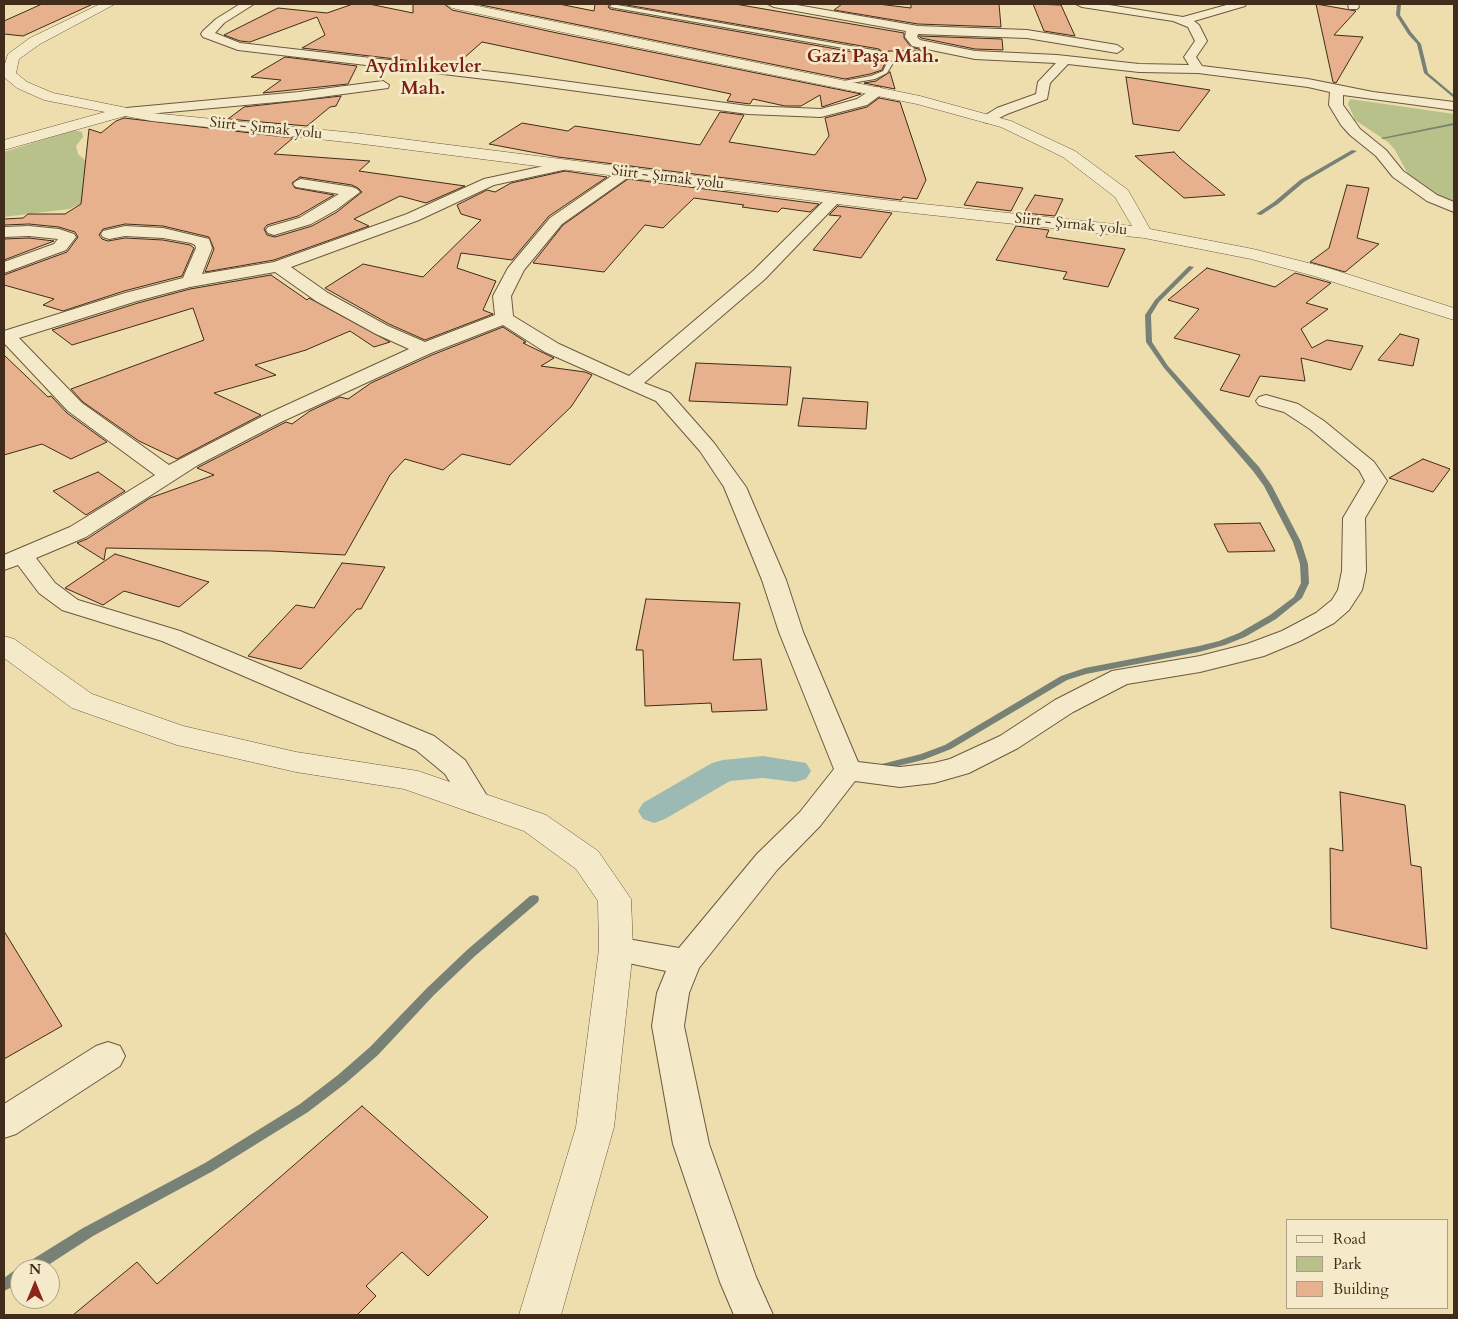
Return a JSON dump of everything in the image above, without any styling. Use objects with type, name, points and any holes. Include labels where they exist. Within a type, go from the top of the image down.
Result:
[{"type":"street","name":"Siirt - Şırnak yolu","points":[[109,4],[35,41],[13,58],[9,74],[22,85],[49,97],[152,117],[355,138],[834,199],[1144,233],[1253,254],[1321,272],[1454,314]]},
{"type":"street","points":[[248,4],[220,21],[207,34],[238,46],[787,113],[821,113],[862,102],[879,91]]},
{"type":"street","points":[[452,4],[566,29],[840,82],[1006,124],[1069,154],[1122,194],[1144,233]]},
{"type":"street","points":[[774,4],[913,29],[1027,34],[1097,47],[1125,50]]},
{"type":"street","points":[[1082,4],[1138,12],[1184,21],[1193,25],[1201,41],[1185,56],[1198,69]]},
{"type":"street","points":[[1184,21],[1241,4]]},
{"type":"street","points":[[913,29],[910,37],[916,43],[975,55],[1065,60],[1139,68],[1198,69],[1308,83],[1337,90],[1454,106]]},
{"type":"street","points":[[989,119],[1002,111],[1042,96],[1044,82],[1065,60]]},
{"type":"street","points":[[4,145],[126,112],[299,96],[382,85]]},
{"type":"street","points":[[1337,90],[1336,106],[1355,132],[1382,153],[1398,174],[1432,198],[1454,207]]},
{"type":"street","points":[[169,475],[75,407],[6,336],[131,297],[189,282],[278,266],[413,217],[489,182],[567,166]]},
{"type":"street","points":[[504,318],[502,296],[516,268],[556,221],[625,173]]},
{"type":"street","points":[[274,230],[296,225],[331,207],[352,192],[301,184]]},
{"type":"street","points":[[631,384],[759,275],[834,199]]},
{"type":"street","points":[[296,225],[338,244]]},
{"type":"street","points":[[4,232],[29,231],[59,234],[68,237],[60,247],[4,268]]},
{"type":"street","points":[[109,234],[125,231],[163,233],[203,242],[204,248],[195,273],[189,282]]},
{"type":"street","points":[[278,266],[322,297],[373,326],[424,349]]},
{"type":"street","points":[[478,804],[455,767],[425,743],[171,636],[70,605],[13,559],[78,532],[191,461],[274,418],[424,349],[504,318]]},
{"type":"street","points":[[504,318],[552,348],[631,384],[663,396],[707,448],[735,487],[774,580],[791,632],[848,770]]},
{"type":"street","points":[[848,770],[900,777],[934,773],[959,766],[1009,742],[1064,706],[1122,677],[1200,664],[1255,650],[1291,636],[1325,618],[1341,605],[1350,590],[1354,571],[1354,518],[1376,481],[1367,466],[1316,425],[1291,408],[1266,401]]},
{"type":"street","points":[[9,655],[82,701],[177,735],[296,762],[407,779],[535,823],[587,860],[614,899],[616,949],[595,1127],[540,1315]]},
{"type":"street","points":[[754,1315],[739,1282],[691,1144],[668,1026],[673,993],[686,962],[766,862],[810,819],[848,770]]},
{"type":"street","points":[[616,949],[686,962]]},
{"type":"street","points":[[4,1123],[108,1056]]},
{"type":"lane","points":[[612,6],[879,53],[890,63],[885,72],[873,78],[840,82]]},
{"type":"green space","points":[[1350,99],[1454,114],[1454,201],[1443,198],[1409,176],[1395,150],[1388,142],[1355,120],[1348,104]]},
{"type":"green space","points":[[74,130],[82,132],[83,137],[76,146],[78,154],[86,161],[83,203],[69,209],[4,217],[4,152]]},
{"type":"building","points":[[42,4],[93,4],[23,36],[4,34],[4,21]]},
{"type":"building","points":[[353,4],[369,4],[413,13],[413,4],[444,4],[452,10],[557,33],[861,94],[822,107],[820,95],[801,106],[785,106],[753,99],[750,104],[727,101],[731,94],[482,42],[455,66],[302,48],[325,35],[317,17],[250,42],[240,41],[224,35],[278,8],[327,13]]},
{"type":"building","points":[[476,4],[559,4],[594,11],[595,4],[610,4],[608,7],[610,9],[876,56],[885,63],[882,70],[845,79]]},
{"type":"building","points":[[621,4],[735,4],[904,33],[904,38],[911,47],[926,51],[888,51],[887,56],[879,49]]},
{"type":"building","points":[[842,4],[878,4],[911,8],[911,4],[999,4],[1001,27],[918,24],[834,10]]},
{"type":"building","points":[[1033,4],[1061,5],[1075,36],[1044,31]]},
{"type":"building","points":[[1316,4],[1356,11],[1334,35],[1363,37],[1336,83],[1333,82]]},
{"type":"building","points":[[919,36],[1002,39],[1003,50],[975,49]]},
{"type":"building","points":[[285,57],[357,66],[348,84],[263,93],[281,80],[251,77]]},
{"type":"building","points":[[890,72],[895,89],[864,83],[876,81]]},
{"type":"building","points":[[1126,77],[1210,90],[1179,131],[1133,124]]},
{"type":"building","points":[[341,96],[336,106],[330,107],[307,126],[228,119],[244,107]]},
{"type":"building","points":[[879,98],[900,102],[926,180],[917,199],[903,197],[901,200],[558,157],[489,144],[522,123],[568,131],[575,126],[700,145],[720,112],[744,115],[729,142],[815,155],[829,136],[825,118],[867,107]]},
{"type":"building","points":[[124,118],[293,138],[274,154],[370,161],[359,171],[465,186],[426,203],[400,196],[354,219],[369,226],[274,260],[205,272],[214,249],[209,237],[163,226],[125,224],[103,229],[99,235],[102,239],[108,241],[125,238],[163,240],[190,245],[194,248],[182,276],[124,291],[63,311],[43,305],[54,299],[4,285],[4,275],[67,252],[78,237],[75,232],[59,227],[29,224],[4,225],[4,219],[23,218],[28,214],[65,214],[81,204],[89,129],[101,133],[116,121]],"holes":[[[300,177],[352,185],[362,192],[337,212],[312,226],[275,237],[267,235],[264,229],[267,225],[298,216],[334,195],[295,188],[292,183]]]},
{"type":"building","points":[[1174,152],[1225,195],[1184,198],[1135,156]]},
{"type":"building","points":[[565,171],[607,177],[549,216],[512,260],[461,253],[457,268],[496,281],[483,310],[493,314],[425,340],[389,324],[325,288],[363,264],[423,277],[481,220],[461,214],[457,205],[487,190],[495,192],[511,183]]},
{"type":"building","points":[[628,179],[819,204],[810,212],[782,208],[778,212],[694,198],[663,228],[645,225],[604,272],[533,263],[563,225]]},
{"type":"building","points":[[977,182],[1023,188],[1011,211],[964,205]]},
{"type":"building","points":[[1347,185],[1369,188],[1357,238],[1379,244],[1345,272],[1310,262],[1329,248]]},
{"type":"building","points":[[1035,195],[1063,199],[1055,216],[1024,213]]},
{"type":"building","points":[[838,206],[892,213],[861,258],[813,250],[841,216],[829,215]]},
{"type":"building","points":[[1016,226],[1049,230],[1046,237],[1125,249],[1108,287],[1063,279],[1067,272],[996,260]]},
{"type":"building","points":[[29,238],[54,241],[4,260],[4,239]]},
{"type":"building","points":[[1207,268],[1275,287],[1295,273],[1331,283],[1306,303],[1328,309],[1301,329],[1312,348],[1327,340],[1363,346],[1351,370],[1301,358],[1305,381],[1260,376],[1249,397],[1220,390],[1240,355],[1174,338],[1199,309],[1168,300]]},
{"type":"building","points":[[271,275],[307,300],[309,298],[390,342],[374,347],[350,331],[306,350],[255,365],[276,375],[214,393],[261,415],[177,459],[139,441],[83,402],[71,389],[204,340],[193,308],[72,345],[52,330],[190,289]]},
{"type":"building","points":[[503,327],[526,342],[523,343],[554,358],[541,366],[585,372],[592,375],[571,407],[510,465],[462,454],[443,470],[405,459],[390,475],[345,555],[271,551],[106,548],[104,560],[77,543],[87,539],[150,498],[214,475],[197,468],[282,424],[286,422],[292,424],[310,411],[340,397],[348,399],[371,383],[432,355]]},
{"type":"building","points":[[1400,334],[1419,339],[1413,366],[1378,360]]},
{"type":"building","points":[[4,355],[48,397],[51,396],[67,413],[107,442],[71,459],[42,444],[4,455]]},
{"type":"building","points":[[696,363],[791,367],[787,405],[689,401]]},
{"type":"building","points":[[803,398],[868,402],[866,429],[798,426]]},
{"type":"building","points":[[1423,459],[1450,469],[1433,492],[1389,478]]},
{"type":"building","points":[[98,472],[125,491],[86,515],[53,491]]},
{"type":"building","points":[[1260,523],[1275,551],[1228,552],[1214,524]]},
{"type":"building","points":[[115,554],[209,582],[179,607],[124,591],[103,605],[65,588]]},
{"type":"building","points":[[342,563],[385,567],[361,609],[357,609],[301,669],[248,656],[296,605],[314,608]]},
{"type":"building","points":[[646,599],[740,603],[733,660],[761,659],[767,710],[712,712],[711,703],[645,706],[643,650],[636,650]]},
{"type":"building","points":[[1340,792],[1405,805],[1411,865],[1421,867],[1427,949],[1331,928],[1330,848],[1343,851]]},
{"type":"building","points":[[4,931],[62,1026],[4,1059]]},
{"type":"building","points":[[362,1106],[488,1217],[428,1276],[402,1252],[366,1286],[376,1296],[357,1315],[73,1315],[137,1262],[157,1284]]},
{"type":"waterway","points":[[1399,4],[1398,15],[1409,33],[1419,44],[1426,73],[1454,97]]},
{"type":"waterway","points":[[1383,138],[1454,124]]},
{"type":"waterway","points":[[1259,214],[1276,203],[1302,181],[1354,151]]},
{"type":"waterway","points":[[881,767],[923,757],[948,747],[1064,678],[1085,671],[1222,643],[1242,635],[1273,617],[1298,598],[1305,583],[1304,564],[1297,542],[1268,486],[1256,469],[1166,367],[1149,342],[1148,315],[1157,301],[1191,267]]},
{"type":"waterway","points":[[654,811],[723,771],[763,767],[795,771]]},
{"type":"waterway","points":[[46,1259],[88,1232],[209,1167],[304,1108],[342,1079],[374,1051],[430,992],[471,953],[534,899]]},
{"type":"waterway","points":[[4,1285],[10,1281]]},
{"type":"district","name":"Gazi Paşa Mah.","points":[[873,58]]},
{"type":"district","name":"Aydınlıkevler Mah.","points":[[423,79]]}]
